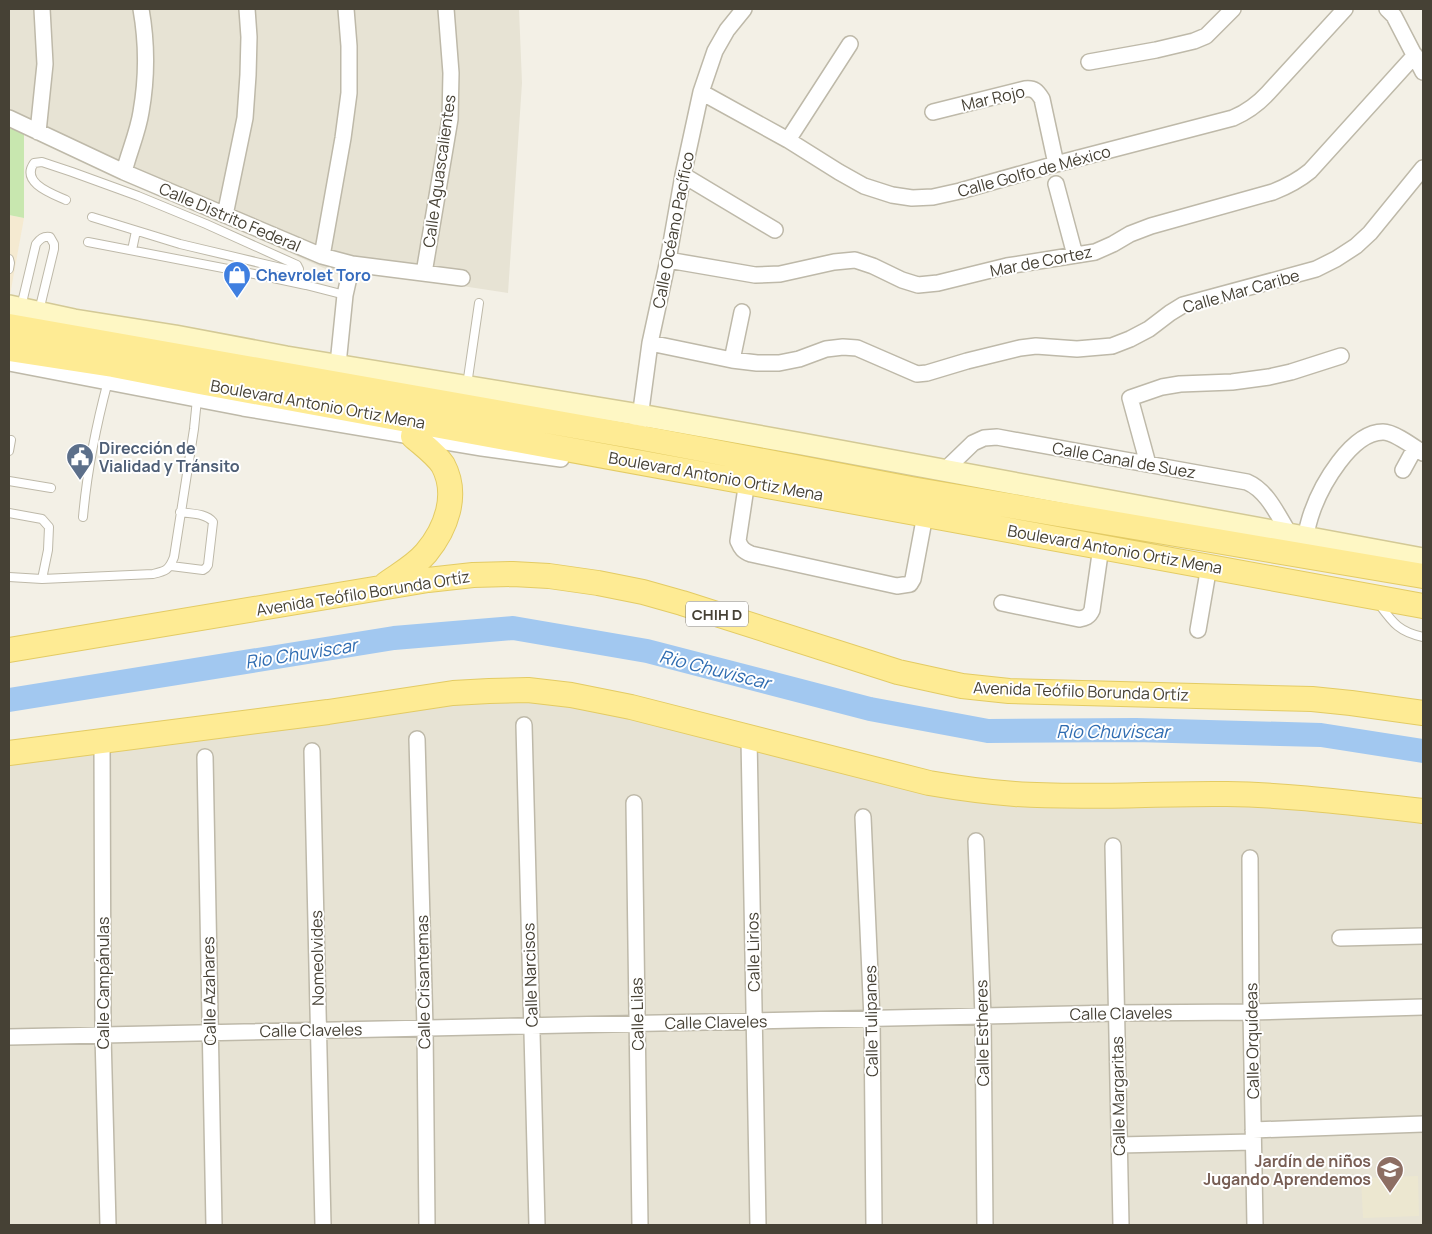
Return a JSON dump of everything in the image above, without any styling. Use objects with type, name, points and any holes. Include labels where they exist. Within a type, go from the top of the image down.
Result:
[{"type":"main road","name":"Boulevard Antonio Ortiz Mena","points":[[22,336],[114,355],[200,382],[1420,606]]},
{"type":"main road","name":"Boulevard Antonio Ortiz Mena","points":[[114,355],[173,346],[638,426],[911,489],[1423,576]]},
{"type":"main road","points":[[379,588],[412,566],[425,554],[438,536],[450,511],[451,485],[442,465],[431,452],[412,436]]},
{"type":"main road","name":"Avenida Teófilo Borunda Ortíz","points":[[9,650],[428,580],[473,575],[513,574],[549,576],[643,592],[898,672],[962,686],[1009,691],[1312,699],[1423,712]]},
{"type":"main road","points":[[9,753],[328,712],[453,693],[528,690],[571,695],[631,707],[929,783],[973,790],[1069,796],[1237,794],[1314,799],[1423,811]]},
{"type":"street","points":[[38,132],[45,64],[42,9]]},
{"type":"street","points":[[124,172],[141,114],[146,68],[141,9]]},
{"type":"street","points":[[225,215],[245,118],[249,37],[247,9]]},
{"type":"street","points":[[322,256],[343,138],[349,92],[349,46],[346,9]]},
{"type":"street","name":"Calle Aguascalientes","points":[[424,273],[450,119],[451,73],[446,9]]},
{"type":"street","name":"Calle Océano Pacífico","points":[[633,461],[650,343],[668,260],[683,175],[702,92],[715,51],[727,30],[744,9]]},
{"type":"street","points":[[1088,62],[1194,41],[1206,36],[1232,9]]},
{"type":"street","name":"Calle Golfo de México","points":[[702,92],[788,140],[864,186],[892,195],[912,198],[933,197],[1246,113],[1268,93],[1345,9]]},
{"type":"street","points":[[1387,9],[1394,16],[1423,72]]},
{"type":"street","points":[[788,140],[850,44]]},
{"type":"street","name":"Mar de Cortez","points":[[668,260],[755,275],[780,274],[834,262],[855,260],[918,285],[1007,266],[1095,252],[1130,234],[1151,226],[1273,192],[1299,180],[1310,171],[1415,55]]},
{"type":"street","name":"Mar Rojo","points":[[934,112],[1032,88],[1038,92],[1042,99],[1056,164]]},
{"type":"street","name":"Calle Distrito Federal","points":[[9,118],[124,172],[322,256],[352,264],[462,278]]},
{"type":"street","name":"Calle Mar Caribe","points":[[650,343],[732,360],[757,363],[779,363],[799,359],[826,349],[857,348],[917,374],[1020,348],[1036,346],[1078,349],[1112,346],[1149,330],[1170,312],[1183,305],[1290,277],[1336,259],[1356,246],[1370,233],[1423,168]]},
{"type":"street","points":[[683,175],[775,230]]},
{"type":"street","points":[[1056,184],[1075,256]]},
{"type":"street","points":[[337,374],[345,296],[352,264]]},
{"type":"street","points":[[732,360],[742,312]]},
{"type":"street","name":"Boulevard Antonio Ortiz Mena","points":[[22,336],[74,320],[114,355]]},
{"type":"street","points":[[114,355],[197,399],[506,452],[611,466],[623,466],[633,461]]},
{"type":"street","points":[[1148,464],[1130,398],[1162,387],[1180,384],[1232,382],[1269,377],[1341,356]]},
{"type":"street","name":"Boulevard Antonio Ortiz Mena","points":[[337,374],[466,387],[638,426],[802,444],[1423,559]]},
{"type":"street","points":[[1297,536],[1322,490],[1346,454],[1359,441],[1383,432],[1394,435],[1419,450],[1403,470]]},
{"type":"street","name":"Calle Canal de Suez","points":[[944,471],[974,443],[984,438],[997,437],[1247,482],[1256,486],[1266,496],[1297,536]]},
{"type":"street","points":[[747,481],[738,541],[740,547],[745,552],[897,586],[910,584],[913,579],[925,515]]},
{"type":"street","points":[[1002,603],[1079,619],[1085,618],[1092,610],[1101,547]]},
{"type":"street","points":[[1198,630],[1209,566]]},
{"type":"street","name":"Calle Narcisos","points":[[524,726],[537,1225]]},
{"type":"street","name":"Calle Lirios","points":[[749,738],[758,1225]]},
{"type":"street","name":"Calle Crisantemas","points":[[417,739],[427,1225]]},
{"type":"street","name":"Calle Campánulas","points":[[102,741],[103,1035],[108,1225]]},
{"type":"street","name":"Nomeolvides","points":[[312,751],[323,1225]]},
{"type":"street","name":"Calle Azahares","points":[[205,757],[214,1225]]},
{"type":"street","name":"Calle Lilas","points":[[634,803],[640,1225]]},
{"type":"street","name":"Calle Tulipanes","points":[[864,817],[872,1019],[874,1225]]},
{"type":"street","name":"Calle Estheres","points":[[976,841],[983,1016],[985,1225]]},
{"type":"street","name":"Calle Margaritas","points":[[1113,846],[1121,1225]]},
{"type":"street","name":"Calle Orquídeas","points":[[1250,858],[1255,1225]]},
{"type":"street","points":[[1340,938],[1423,936]]},
{"type":"street","name":"Calle Claveles","points":[[9,1037],[1423,1007]]},
{"type":"street","points":[[1120,1145],[1423,1124]]},
{"type":"lane","points":[[66,200],[39,186],[34,181],[31,169],[34,162],[42,162],[138,196],[297,265],[299,269],[294,271],[180,244],[92,217]]},
{"type":"lane","points":[[132,250],[136,230]]},
{"type":"lane","points":[[44,237],[50,237],[54,248],[22,336],[36,244],[44,237]]},
{"type":"lane","points":[[88,242],[306,285],[345,296]]},
{"type":"lane","points":[[9,259],[9,269]]},
{"type":"lane","points":[[466,387],[479,303]]},
{"type":"lane","points":[[83,517],[86,479],[114,355]]},
{"type":"lane","points":[[9,577],[42,579],[153,574],[165,571],[171,566],[194,429],[197,399]]},
{"type":"lane","points":[[9,451],[11,440]]},
{"type":"lane","points":[[9,481],[51,488]]},
{"type":"lane","points":[[171,566],[203,570],[208,565],[213,522],[206,516],[180,512]]},
{"type":"lane","points":[[9,513],[42,519],[49,527],[48,550],[42,579]]},
{"type":"lane","points":[[1376,598],[1389,618],[1401,630],[1423,637]]},
{"type":"shaded area","points":[[9,9],[519,9],[522,83],[508,293],[364,271],[364,280],[339,275],[9,126]]},
{"type":"shaded area","points":[[9,215],[24,218],[10,295],[9,295]]},
{"type":"shaded area","points":[[528,690],[929,783],[1423,811],[1423,1225],[9,1225],[9,753]]},
{"type":"shaded area","name":"Jardín de niños Jugando Aprendemos","points":[[1418,1176],[1419,1216],[1363,1218],[1361,1178]]},
{"type":"green space","points":[[9,126],[24,132],[24,218],[9,215]]},
{"type":"waterway","name":"Rio Chuviscar","points":[[9,700],[394,638],[513,628],[647,651],[870,709],[988,731],[1136,730],[1321,735],[1423,751]]},
{"type":"place","name":"Chevrolet Toro","points":[[237,299]]},
{"type":"place","name":"Dirección de Vialidad y Tránsito","points":[[80,481]]},
{"type":"place","name":"Jardín de niños Jugando Aprendemos","points":[[1390,1194]]}]
